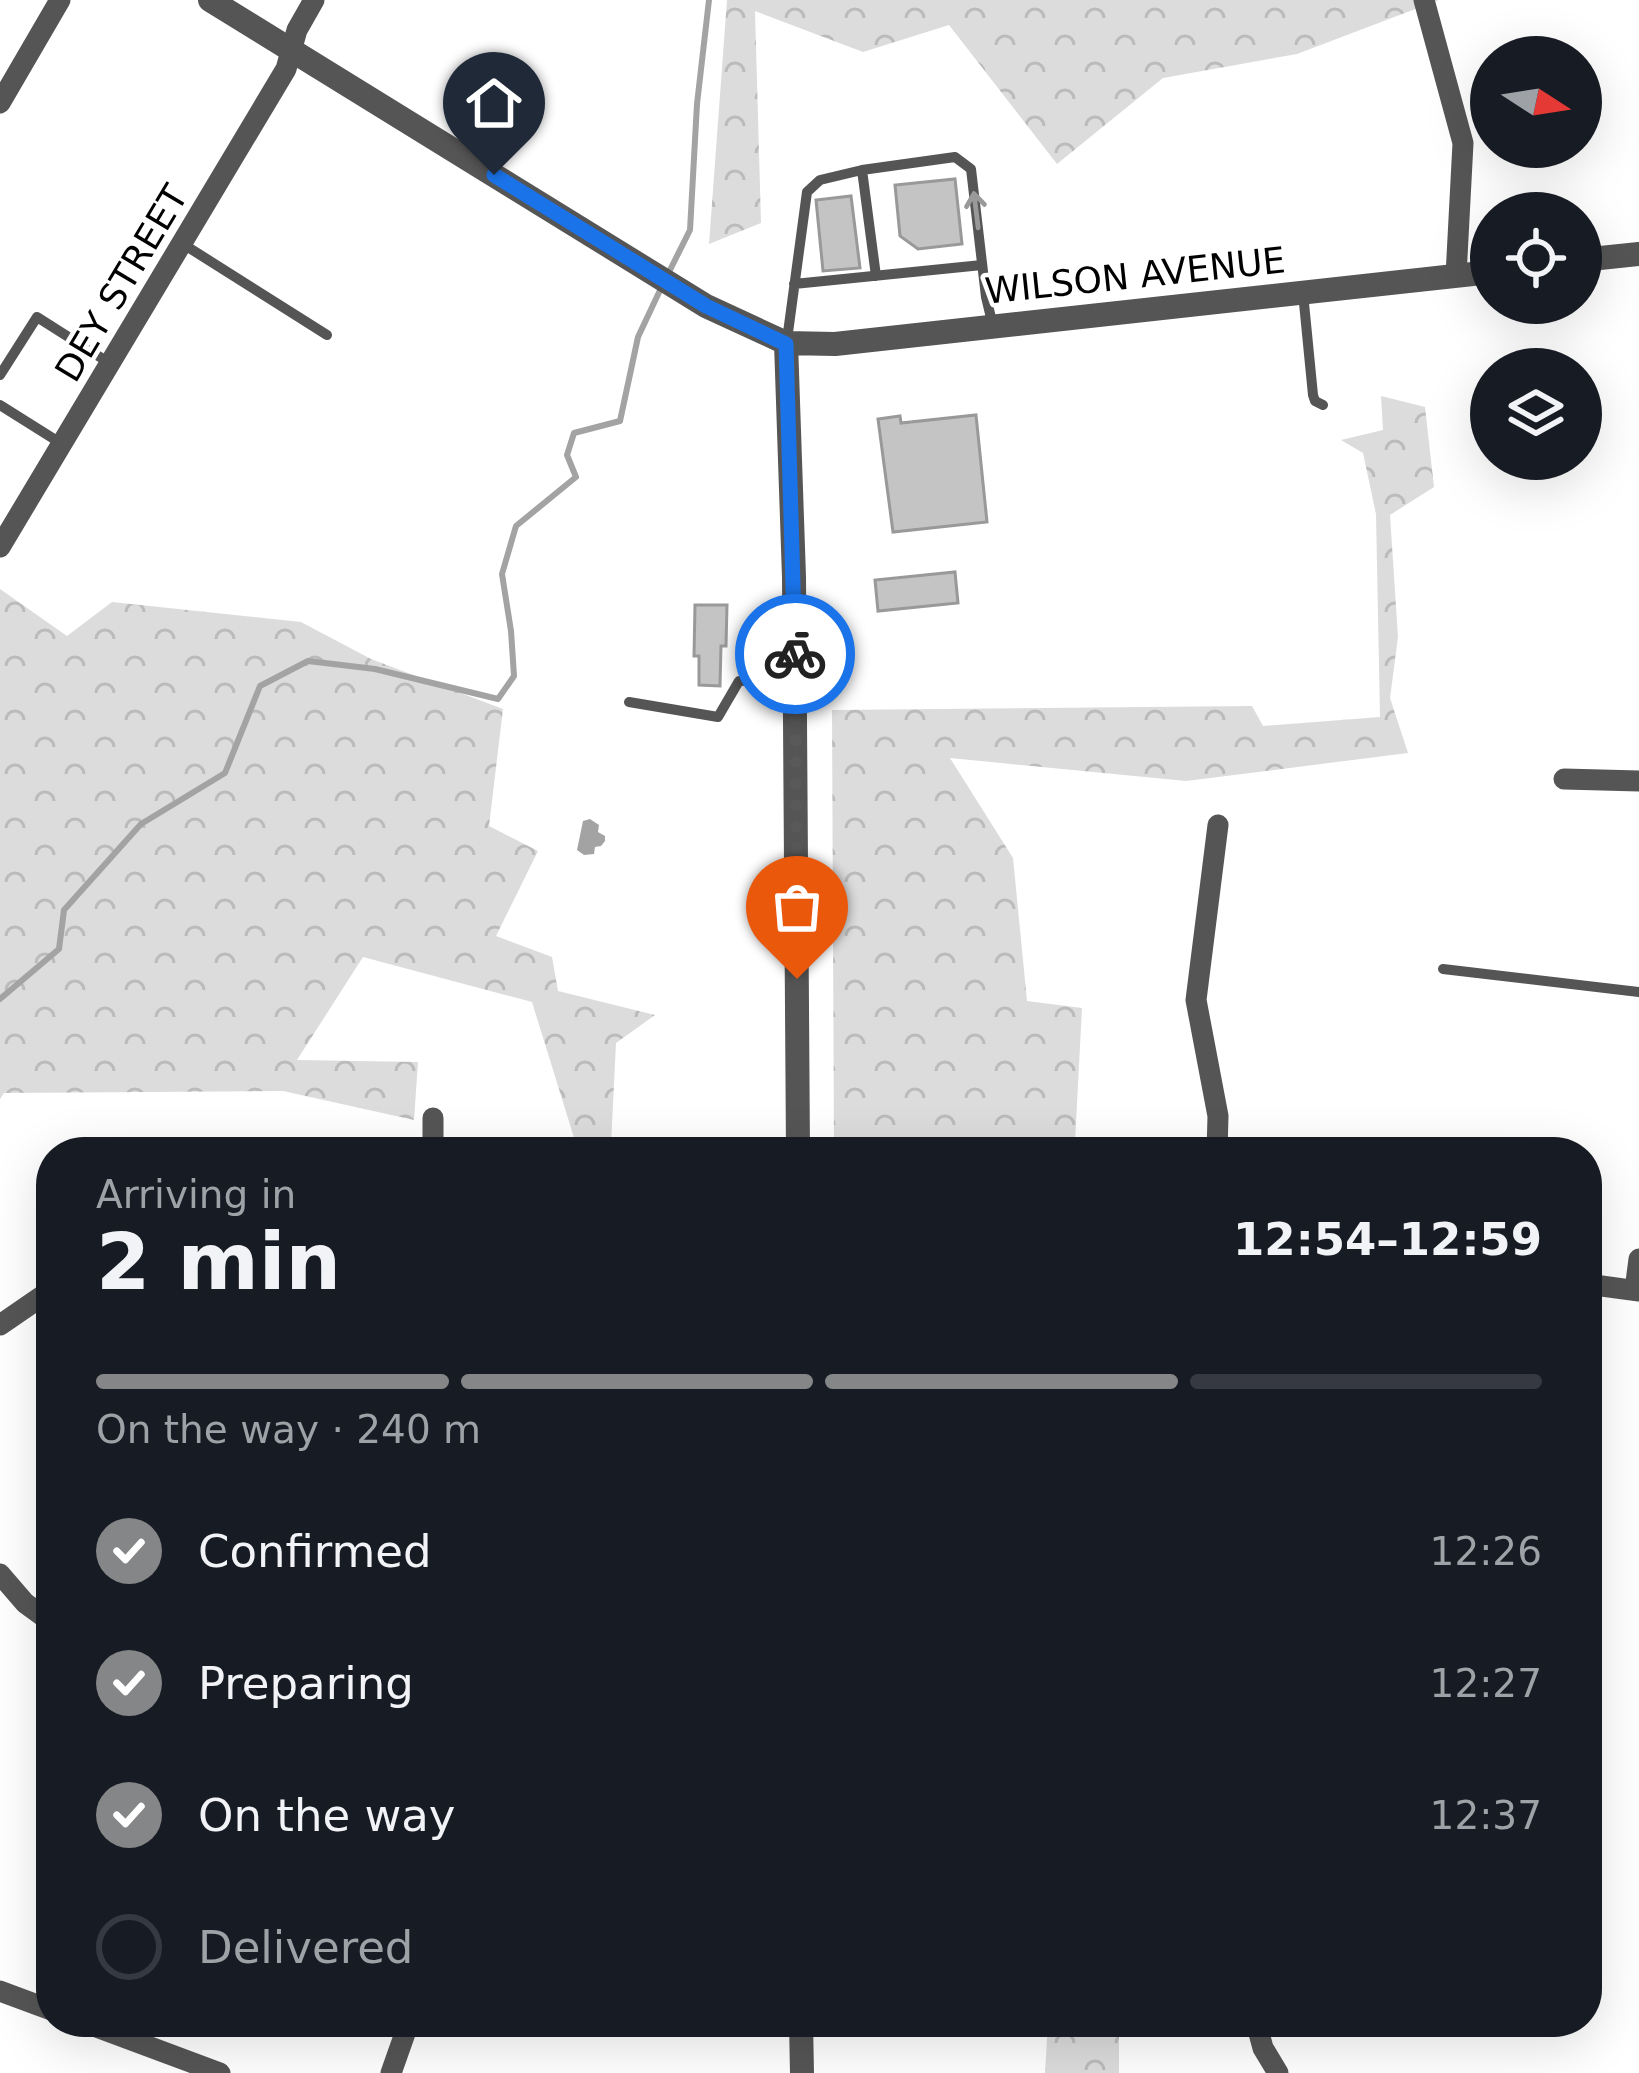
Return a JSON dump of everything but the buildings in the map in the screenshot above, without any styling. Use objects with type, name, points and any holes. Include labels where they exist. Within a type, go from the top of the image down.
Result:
[{"type":"street","points":[[0,104],[60,0]]},
{"type":"street","points":[[210,0],[690,296],[786,344],[795,679],[798,1137]]},
{"type":"street","name":"DEY STREET","points":[[0,547],[286,69],[297,30],[314,0]]},
{"type":"street","points":[[1424,0],[1463,143],[1456,276]]},
{"type":"street","points":[[1602,258],[1639,254]]},
{"type":"street","name":"WILSON AVENUE","points":[[786,344],[835,344],[1470,274]]},
{"type":"street","points":[[1564,779],[1639,781]]},
{"type":"street","points":[[1217,1137],[1218,1116],[1196,1000],[1218,825]]},
{"type":"street","points":[[433,1118],[433,1137]]},
{"type":"street","points":[[1602,1286],[1637,1290],[1639,1259]]},
{"type":"street","points":[[0,1325],[36,1300]]},
{"type":"street","points":[[0,1574],[36,1611]]},
{"type":"street","points":[[0,1990],[36,2004]]},
{"type":"street","points":[[123,2037],[220,2073]]},
{"type":"street","points":[[391,2073],[404,2037]]},
{"type":"street","points":[[801,2037],[802,2073]]},
{"type":"street","points":[[1260,2037],[1278,2073]]},
{"type":"lane","points":[[786,344],[807,192],[820,180],[862,170],[955,157],[971,169],[993,326]]},
{"type":"lane","points":[[862,170],[876,275]]},
{"type":"lane","points":[[183,244],[327,335]]},
{"type":"lane","points":[[794,284],[982,265]]},
{"type":"lane","points":[[1304,293],[1313,394],[1323,405]]},
{"type":"lane","points":[[0,375],[37,317],[111,364]]},
{"type":"lane","points":[[0,405],[62,444]]},
{"type":"lane","points":[[629,702],[718,717],[739,681],[795,679]]},
{"type":"lane","points":[[1443,969],[1639,992]]},
{"type":"green space","points":[[727,0],[1439,0],[1297,54],[1163,78],[1057,164],[949,25],[863,52],[755,11],[761,223],[709,244]]},
{"type":"green space","points":[[1381,396],[1425,407],[1434,487],[1390,515],[1398,637],[1390,698],[1408,753],[1186,781],[950,758],[1013,858],[1027,1001],[1082,1008],[1075,1137],[834,1137],[832,710],[1252,706],[1263,726],[1380,717],[1376,514],[1363,453],[1341,440],[1383,430]]},
{"type":"green space","points":[[0,589],[67,636],[112,602],[301,622],[371,659],[503,709],[489,826],[538,851],[496,936],[552,957],[558,991],[655,1015],[616,1043],[611,1137],[574,1137],[532,1002],[363,957],[297,1060],[418,1062],[414,1120],[283,1091],[4,1093],[0,1099]]},
{"type":"green space","points":[[1047,2037],[1119,2037],[1119,2073],[1045,2073]]},
{"type":"shaded area","points":[[590,819],[599,825],[605,841],[595,847],[594,854],[584,855],[577,850],[583,821]]},
{"type":"waterway","points":[[668,274],[690,230],[709,0]]},
{"type":"waterway","points":[[0,999],[59,949],[64,910],[141,824],[225,773],[260,686],[308,661],[375,669],[498,699],[514,676],[502,574],[516,526],[576,477],[567,455],[574,433],[620,421],[638,337],[662,286]]},
{"type":"way so far","points":[[795,654],[797,979]]},
{"type":"route","points":[[494,175],[706,306],[786,344],[795,654]]}]
